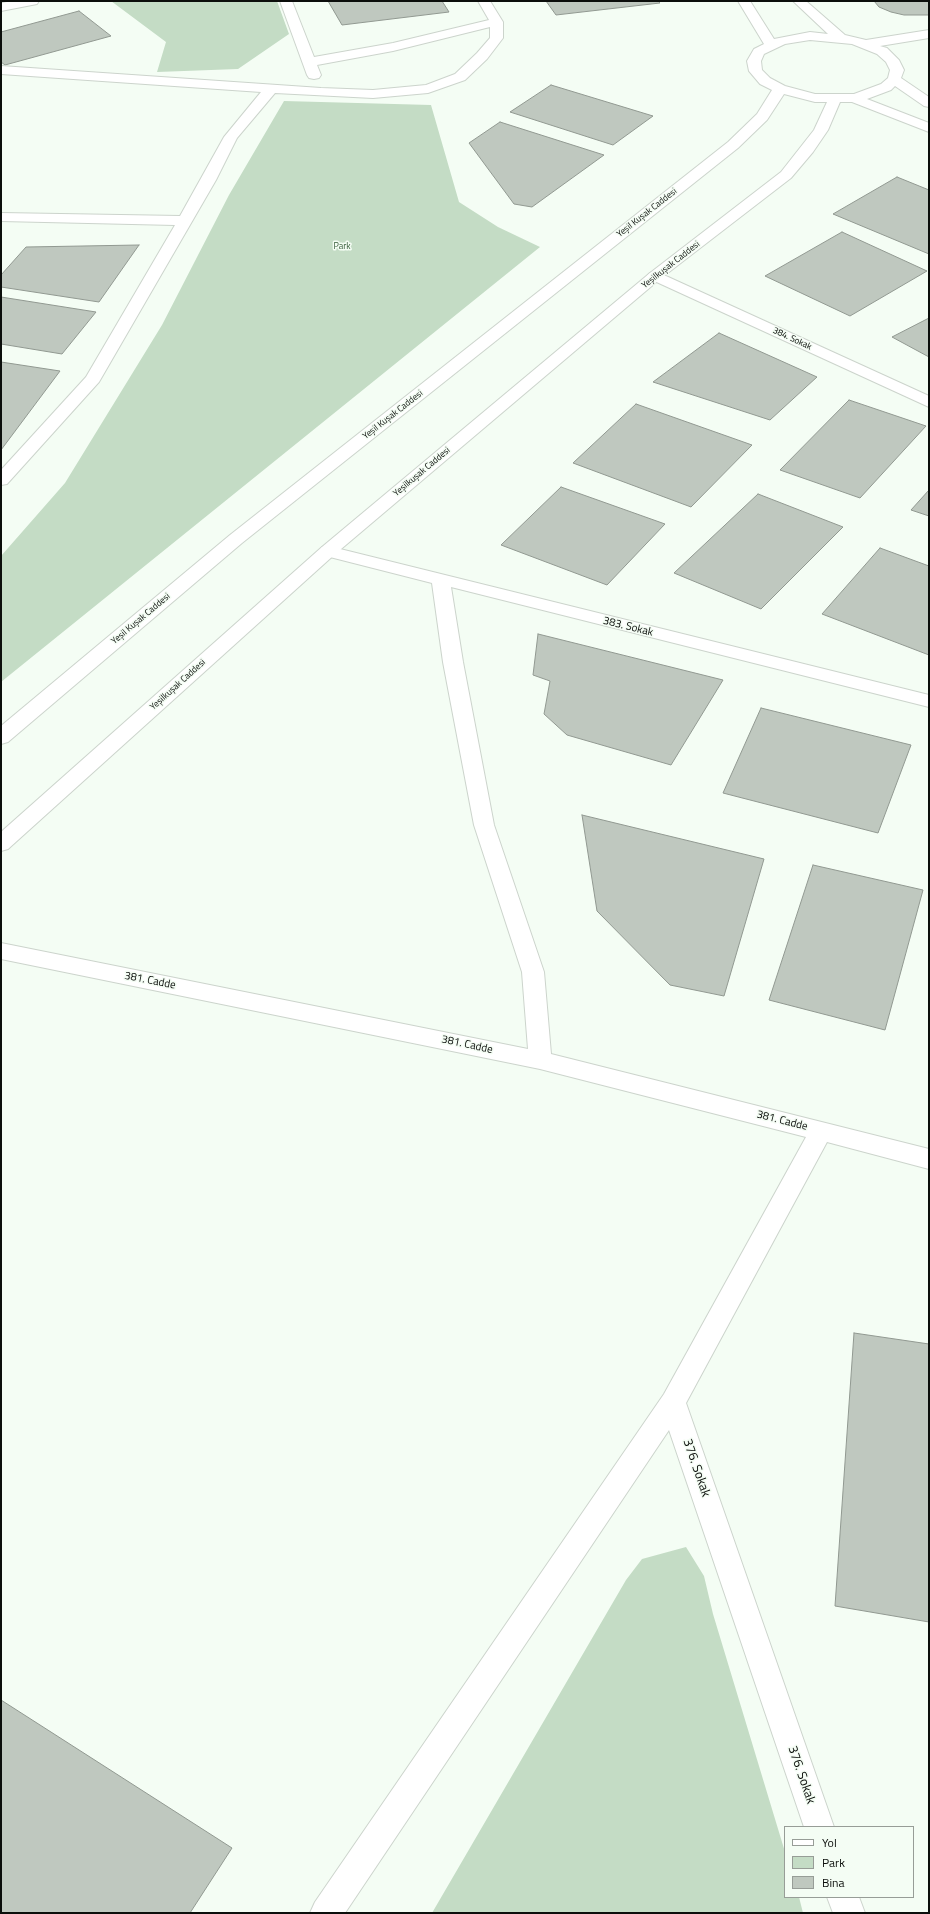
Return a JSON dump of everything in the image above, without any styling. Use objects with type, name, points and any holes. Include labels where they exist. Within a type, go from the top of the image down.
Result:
[{"type":"street","points":[[1,7],[33,1]]},
{"type":"street","points":[[286,1],[321,92]]},
{"type":"street","points":[[1,70],[321,92],[373,94],[428,89],[460,77],[482,56],[496,38],[497,22],[484,1]]},
{"type":"street","points":[[744,1],[771,44]]},
{"type":"street","points":[[799,1],[840,38]]},
{"type":"street","points":[[309,62],[393,47],[497,22]]},
{"type":"street","points":[[866,44],[929,34]]},
{"type":"street","points":[[802,37],[840,38],[866,44],[882,51],[892,60],[897,70],[894,79],[886,87],[854,98],[815,98],[780,89],[764,81],[756,71],[754,61],[760,52],[771,44],[782,40],[802,37]]},
{"type":"street","points":[[894,79],[929,103]]},
{"type":"street","points":[[1,480],[93,379],[209,180],[231,137],[271,89]]},
{"type":"street","name":"Yeşil Kuşak Caddesi","points":[[1,737],[236,539],[733,145],[762,117],[780,89]]},
{"type":"street","points":[[854,98],[929,128]]},
{"type":"street","name":"Yeşilkuşak Caddesi","points":[[1,844],[328,551],[655,276],[786,175],[808,149],[821,130],[835,99]]},
{"type":"street","points":[[1,217],[184,221]]},
{"type":"street","name":"384. Sokak","points":[[655,276],[929,402]]},
{"type":"street","name":"383. Sokak","points":[[328,551],[929,701]]},
{"type":"street","points":[[441,580],[453,662],[484,824],[533,972],[540,1060]]},
{"type":"street","name":"381. Cadde","points":[[1,951],[540,1060],[929,1160]]},
{"type":"street","points":[[326,1913],[673,1402],[821,1131]]},
{"type":"street","name":"376. Sokak","points":[[673,1402],[819,1826]]},
{"type":"street","points":[[843,1898],[849,1913]]},
{"type":"green space","points":[[111,1],[277,1],[289,34],[238,69],[157,72],[166,42]]},
{"type":"green space","name":"Park","points":[[284,101],[431,105],[459,202],[498,227],[540,247],[1,682],[1,556],[65,483],[162,325],[229,195]]},
{"type":"green space","points":[[686,1547],[704,1576],[713,1614],[784,1849],[784,1898],[799,1898],[803,1913],[432,1913],[626,1580],[642,1559]]},
{"type":"building","points":[[328,1],[442,1],[449,12],[342,25]]},
{"type":"building","points":[[546,1],[658,1],[660,3],[556,15]]},
{"type":"building","points":[[874,1],[929,1],[929,15],[904,15],[891,12],[879,7]]},
{"type":"building","points":[[79,11],[111,36],[5,65],[1,62],[1,32]]},
{"type":"building","points":[[551,85],[653,116],[613,145],[510,112]]},
{"type":"building","points":[[500,122],[604,155],[532,207],[514,204],[469,143]]},
{"type":"building","points":[[897,177],[929,190],[929,254],[833,214]]},
{"type":"building","points":[[842,232],[927,271],[850,316],[765,276]]},
{"type":"building","points":[[139,245],[99,302],[1,287],[1,275],[26,247]]},
{"type":"building","points":[[1,297],[96,312],[62,354],[1,344]]},
{"type":"building","points":[[929,318],[929,357],[892,337]]},
{"type":"building","points":[[719,333],[817,377],[770,420],[653,382]]},
{"type":"building","points":[[1,362],[60,371],[1,450]]},
{"type":"building","points":[[849,400],[926,426],[860,498],[780,470]]},
{"type":"building","points":[[636,404],[752,445],[691,507],[573,463]]},
{"type":"building","points":[[561,487],[665,524],[607,585],[501,545]]},
{"type":"building","points":[[929,490],[929,516],[911,510]]},
{"type":"building","points":[[758,494],[843,527],[761,609],[674,573]]},
{"type":"building","points":[[880,548],[929,566],[929,655],[822,614]]},
{"type":"building","points":[[538,634],[723,680],[671,765],[567,735],[544,714],[550,681],[533,675]]},
{"type":"building","points":[[761,708],[911,745],[878,833],[723,793]]},
{"type":"building","points":[[582,815],[764,859],[724,996],[670,985],[597,911]]},
{"type":"building","points":[[813,865],[923,890],[885,1030],[769,1000]]},
{"type":"building","points":[[854,1333],[929,1344],[929,1622],[835,1606]]},
{"type":"building","points":[[1,1700],[232,1848],[190,1913],[1,1913]]}]
